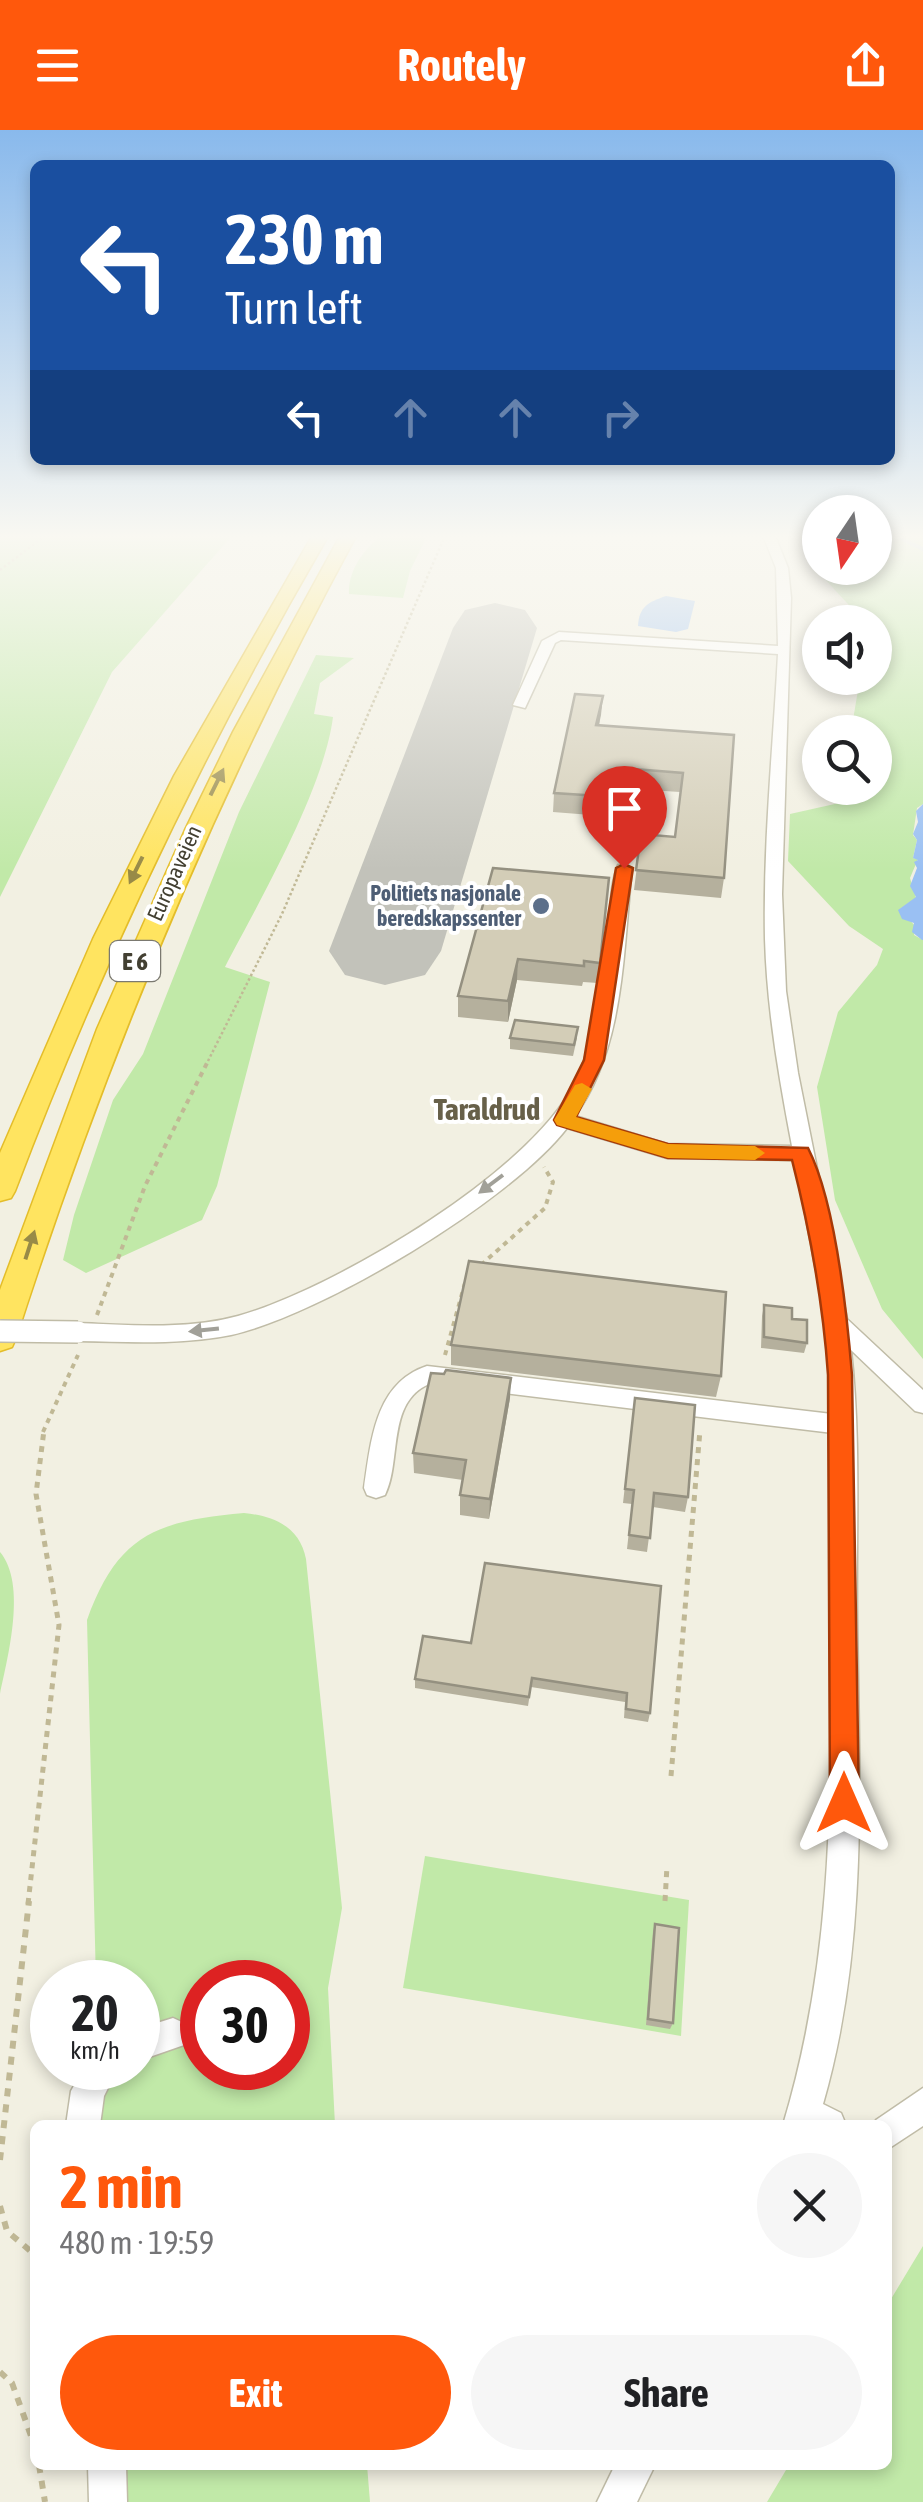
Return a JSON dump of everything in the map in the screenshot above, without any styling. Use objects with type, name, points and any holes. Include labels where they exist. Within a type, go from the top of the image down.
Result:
[{"type":"highway","name":"Europaveien","points":[[0,1191],[72,1013],[143,856],[256,649]]},
{"type":"highway","name":"Europaveien","points":[[0,1334],[92,1072],[174,872],[286,649]]},
{"type":"street","points":[[520,705],[546,649]]},
{"type":"street","points":[[763,649],[784,650],[776,969],[800,1153],[820,1230],[836,1322],[843,1424],[844,1843],[832,1983],[811,2120]]},
{"type":"street","points":[[0,1334],[204,1331],[269,1316],[356,1274],[470,1200],[529,1155],[564,1120],[594,1060],[624,868]]},
{"type":"street","points":[[564,1120],[668,1151],[800,1153]]},
{"type":"street","points":[[836,1322],[923,1404]]},
{"type":"street","points":[[376,1488],[388,1422],[398,1400],[418,1376],[843,1424]]},
{"type":"street","points":[[160,2038],[174,2034]]},
{"type":"street","points":[[84,2120],[89,2090]]},
{"type":"street","points":[[892,2129],[923,2106]]},
{"type":"street","points":[[107,2470],[108,2502]]},
{"type":"street","points":[[616,2502],[633,2470]]},
{"type":"path","points":[[472,1273],[548,1204],[553,1187],[551,1177],[529,1155]]},
{"type":"path","points":[[440,1376],[468,1279]]},
{"type":"path","points":[[671,1776],[699,1442]]},
{"type":"path","points":[[666,1866],[666,1901]]},
{"type":"path","points":[[0,2206],[7,2231],[30,2250]]},
{"type":"path","points":[[0,2372],[16,2392],[30,2433]]},
{"type":"path","points":[[40,2470],[45,2502]]},
{"type":"green space","points":[[0,649],[133,649],[112,672],[0,897]]},
{"type":"green space","points":[[892,649],[923,649],[923,804],[917,808],[913,858],[918,859],[910,878],[916,898],[900,909],[915,926],[914,935],[923,940],[923,1359],[882,1309],[835,1200],[817,1087],[838,1012],[877,965],[883,949],[849,926],[788,861],[790,814],[830,805],[892,805],[892,715],[854,715],[857,695],[892,695]]},
{"type":"green space","points":[[316,655],[354,658],[320,683],[314,714],[333,717],[317,777],[289,844],[225,967],[270,982],[217,1186],[202,1220],[86,1273],[63,1260],[113,1100],[143,1054],[239,812]]},
{"type":"green space","points":[[244,1513],[284,1525],[303,1548],[342,1908],[328,1988],[335,2120],[100,2120],[99,2090],[160,2090],[160,1960],[95,1960],[87,1620],[112,1568],[127,1550],[164,1528]]},
{"type":"green space","points":[[0,1552],[13,1582],[14,1601],[0,1694]]},
{"type":"green space","points":[[425,1856],[689,1900],[681,2036],[403,1988]]},
{"type":"green space","points":[[923,2246],[923,2502],[767,2502],[786,2470],[892,2470],[892,2297]]},
{"type":"green space","points":[[123,2470],[367,2470],[370,2502],[125,2502]]},
{"type":"water","points":[[923,804],[922,940],[912,932],[914,923],[902,919],[898,910],[916,897],[910,886],[917,868],[914,862],[918,860],[913,858],[917,840],[913,834],[918,822],[916,811]]},
{"type":"building","points":[[575,694],[603,696],[596,725],[734,735],[724,878],[636,870],[641,834],[675,837],[683,773],[635,769],[631,798],[554,793]]},
{"type":"building","points":[[493,868],[609,878],[600,963],[584,961],[584,966],[518,959],[508,1001],[458,996]]},
{"type":"building","points":[[515,1020],[578,1027],[574,1045],[510,1038]]},
{"type":"building","points":[[469,1261],[726,1292],[721,1376],[451,1345]]},
{"type":"building","points":[[764,1305],[792,1308],[792,1319],[807,1320],[807,1343],[764,1337]]},
{"type":"building","points":[[446,1370],[511,1378],[490,1499],[460,1495],[466,1460],[413,1453],[431,1373],[444,1374]]},
{"type":"building","points":[[635,1398],[695,1405],[688,1497],[654,1493],[650,1538],[629,1535],[634,1490],[625,1489]]},
{"type":"building","points":[[485,1563],[661,1586],[650,1713],[626,1709],[627,1693],[532,1678],[529,1697],[415,1679],[423,1636],[471,1643]]},
{"type":"building","points":[[655,1924],[679,1928],[673,2023],[648,2019]]},
{"type":"runway","points":[[385,951],[488,649]]},
{"type":"slow traffic","points":[[582,1089],[564,1120],[668,1151],[755,1153]]},
{"type":"place","name":"Politiets nasjonale beredskapssenter","points":[[541,906]]},
{"type":"district","name":"Taraldrud","points":[[487,1110]]},
{"type":"route","points":[[624,868],[594,1060],[564,1120],[668,1151],[800,1153],[820,1230],[836,1322],[840,1375],[844,1803]]}]
